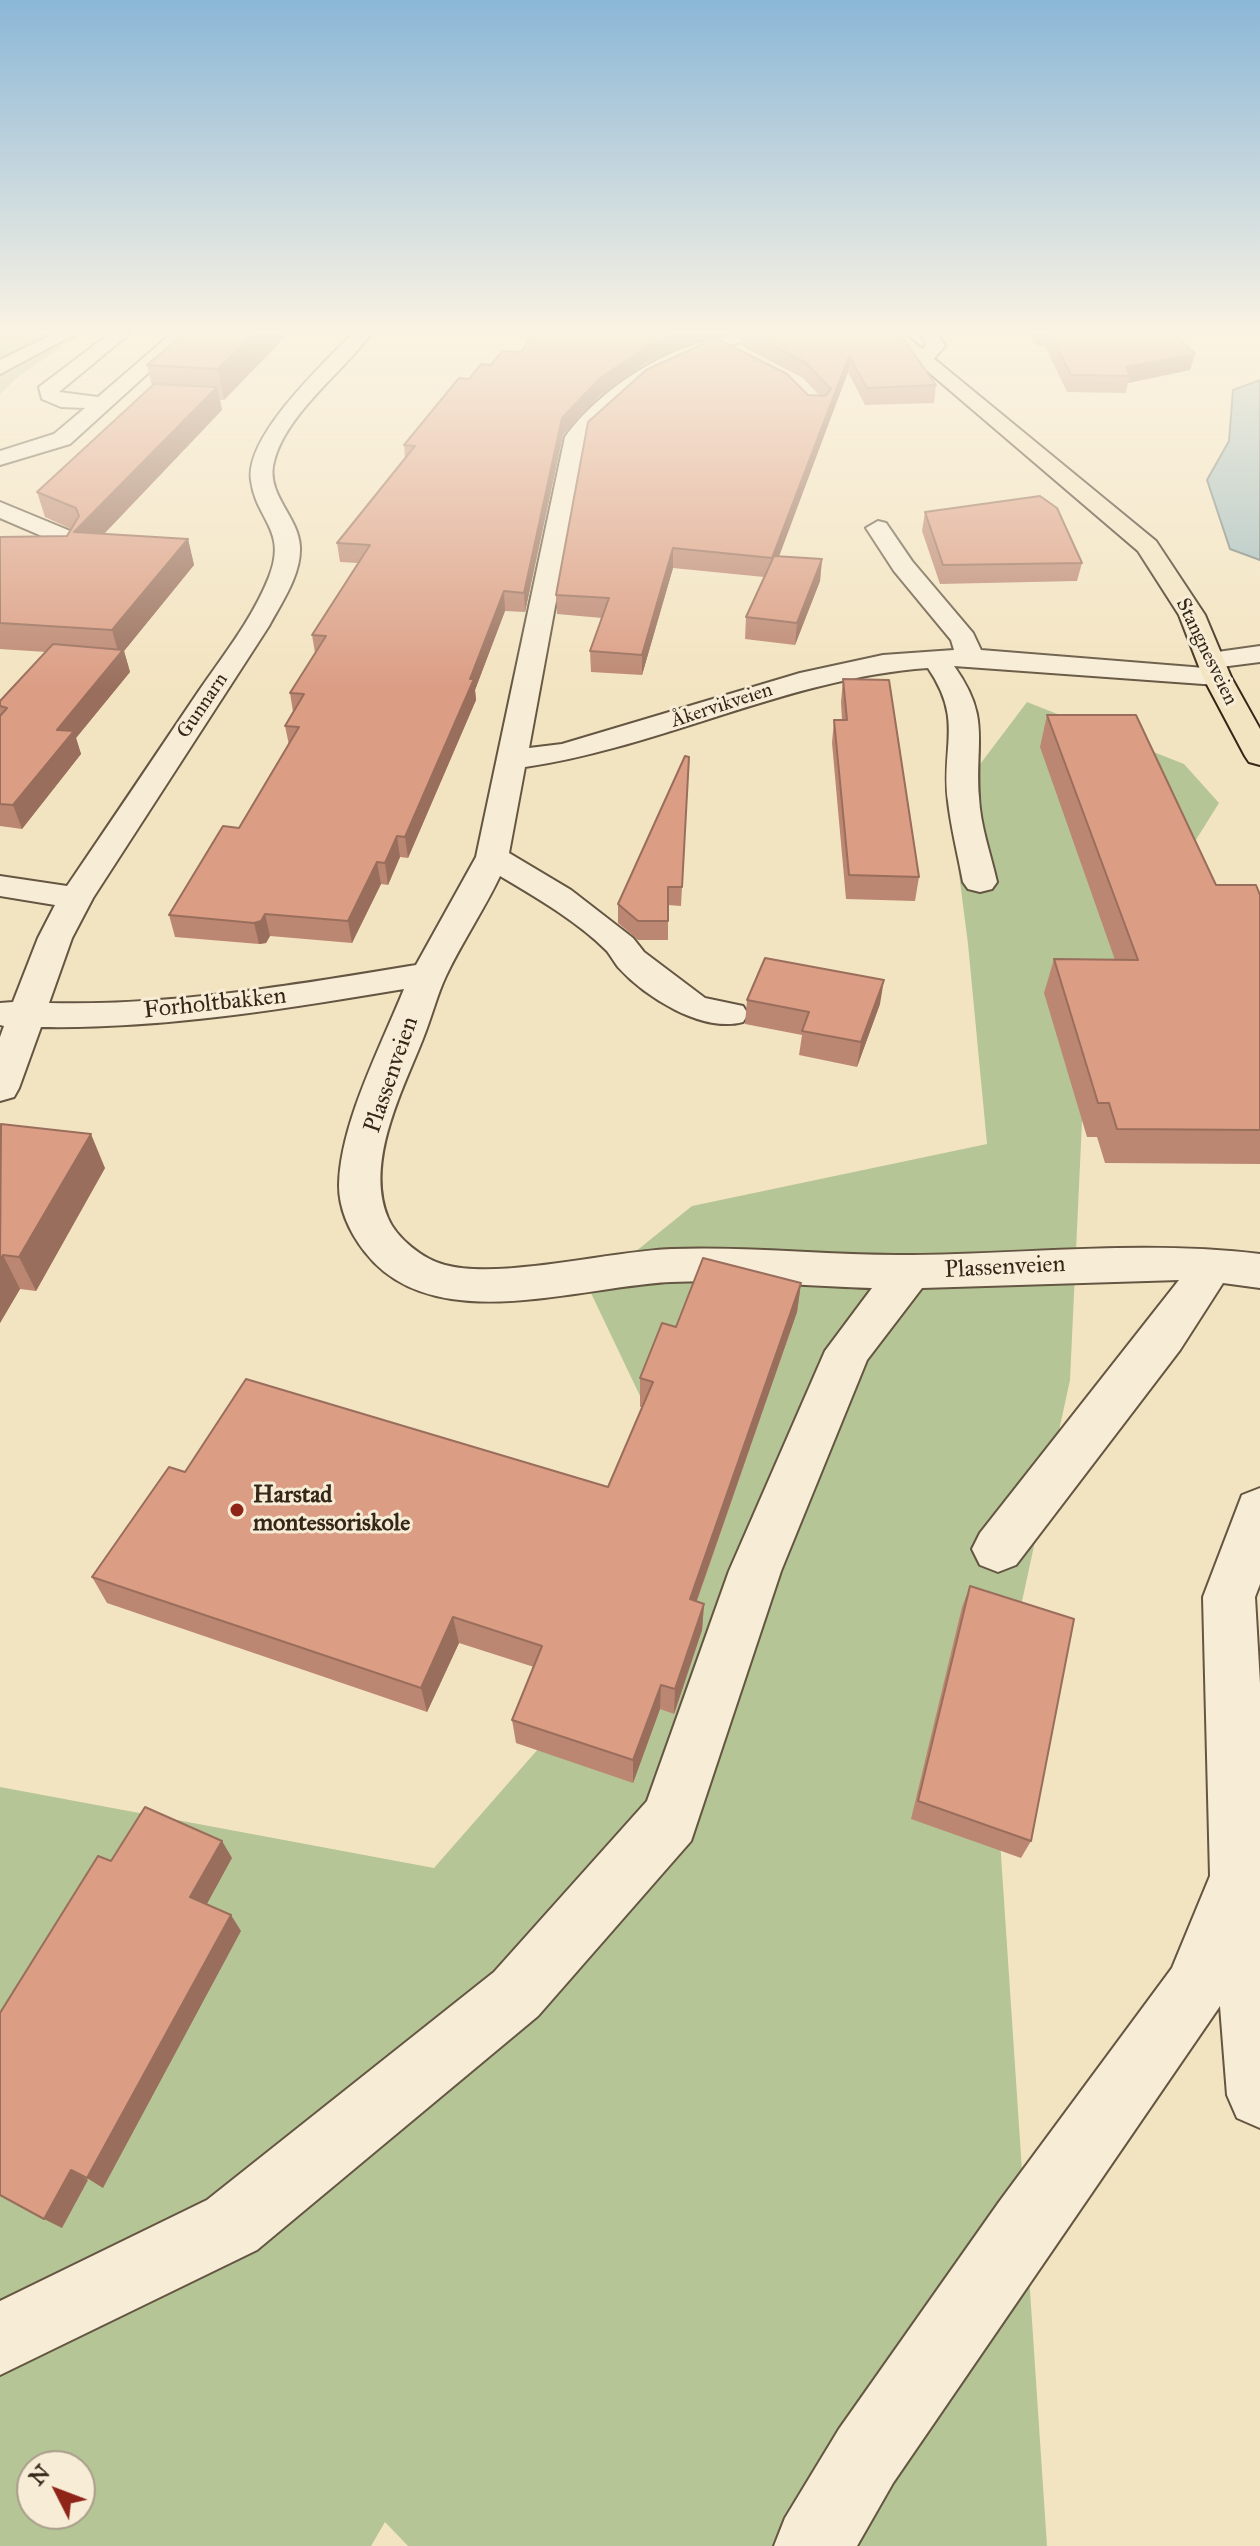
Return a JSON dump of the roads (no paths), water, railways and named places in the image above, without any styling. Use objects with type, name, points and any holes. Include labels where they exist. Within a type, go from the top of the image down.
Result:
[{"type":"main road","name":"Stangnesveien","points":[[1035,453],[1147,546],[1192,615],[1260,756]]},
{"type":"street","name":"Gunnarn","points":[[0,1088],[14,1015],[76,898],[256,626],[277,586],[289,544],[262,484],[261,469],[266,453]]},
{"type":"street","name":"Plassenveien","points":[[573,453],[492,857],[476,897],[429,974],[374,1117],[360,1186],[369,1221],[389,1252],[415,1273],[447,1283],[508,1282],[642,1267],[743,1265],[910,1272],[1117,1262],[1260,1271]]},
{"type":"street","points":[[0,509],[71,540],[65,553],[7,580]]},
{"type":"street","points":[[878,528],[903,566],[964,639],[970,657]]},
{"type":"street","points":[[0,553],[65,553]]},
{"type":"street","name":"Åkervikveien","points":[[510,760],[565,752],[800,681],[883,663],[970,657],[1215,668],[1260,654]]},
{"type":"street","points":[[935,659],[953,685],[965,715],[963,799],[980,882]]},
{"type":"street","points":[[492,857],[559,897],[621,945],[631,960],[694,1007],[730,1014]]},
{"type":"street","points":[[0,886],[76,898]]},
{"type":"street","name":"Forholtbakken","points":[[14,1015],[102,1016],[308,994],[429,974]]},
{"type":"street","points":[[998,1549],[1164,1337],[1199,1287],[1206,1267]]},
{"type":"street","points":[[0,2339],[232,2225],[516,1994],[670,1820],[755,1571],[848,1351],[910,1272]]},
{"type":"street","points":[[1260,1510],[1229,1597],[1240,1876],[1260,2095]]},
{"type":"street","points":[[813,2546],[866,2456],[1024,2227],[1195,1990],[1240,1876]]},
{"type":"water","points":[[1222,453],[1260,453],[1260,560],[1230,549],[1207,480]]},
{"type":"place","name":"Harstad montessoriskole","points":[[237,1510]]}]
